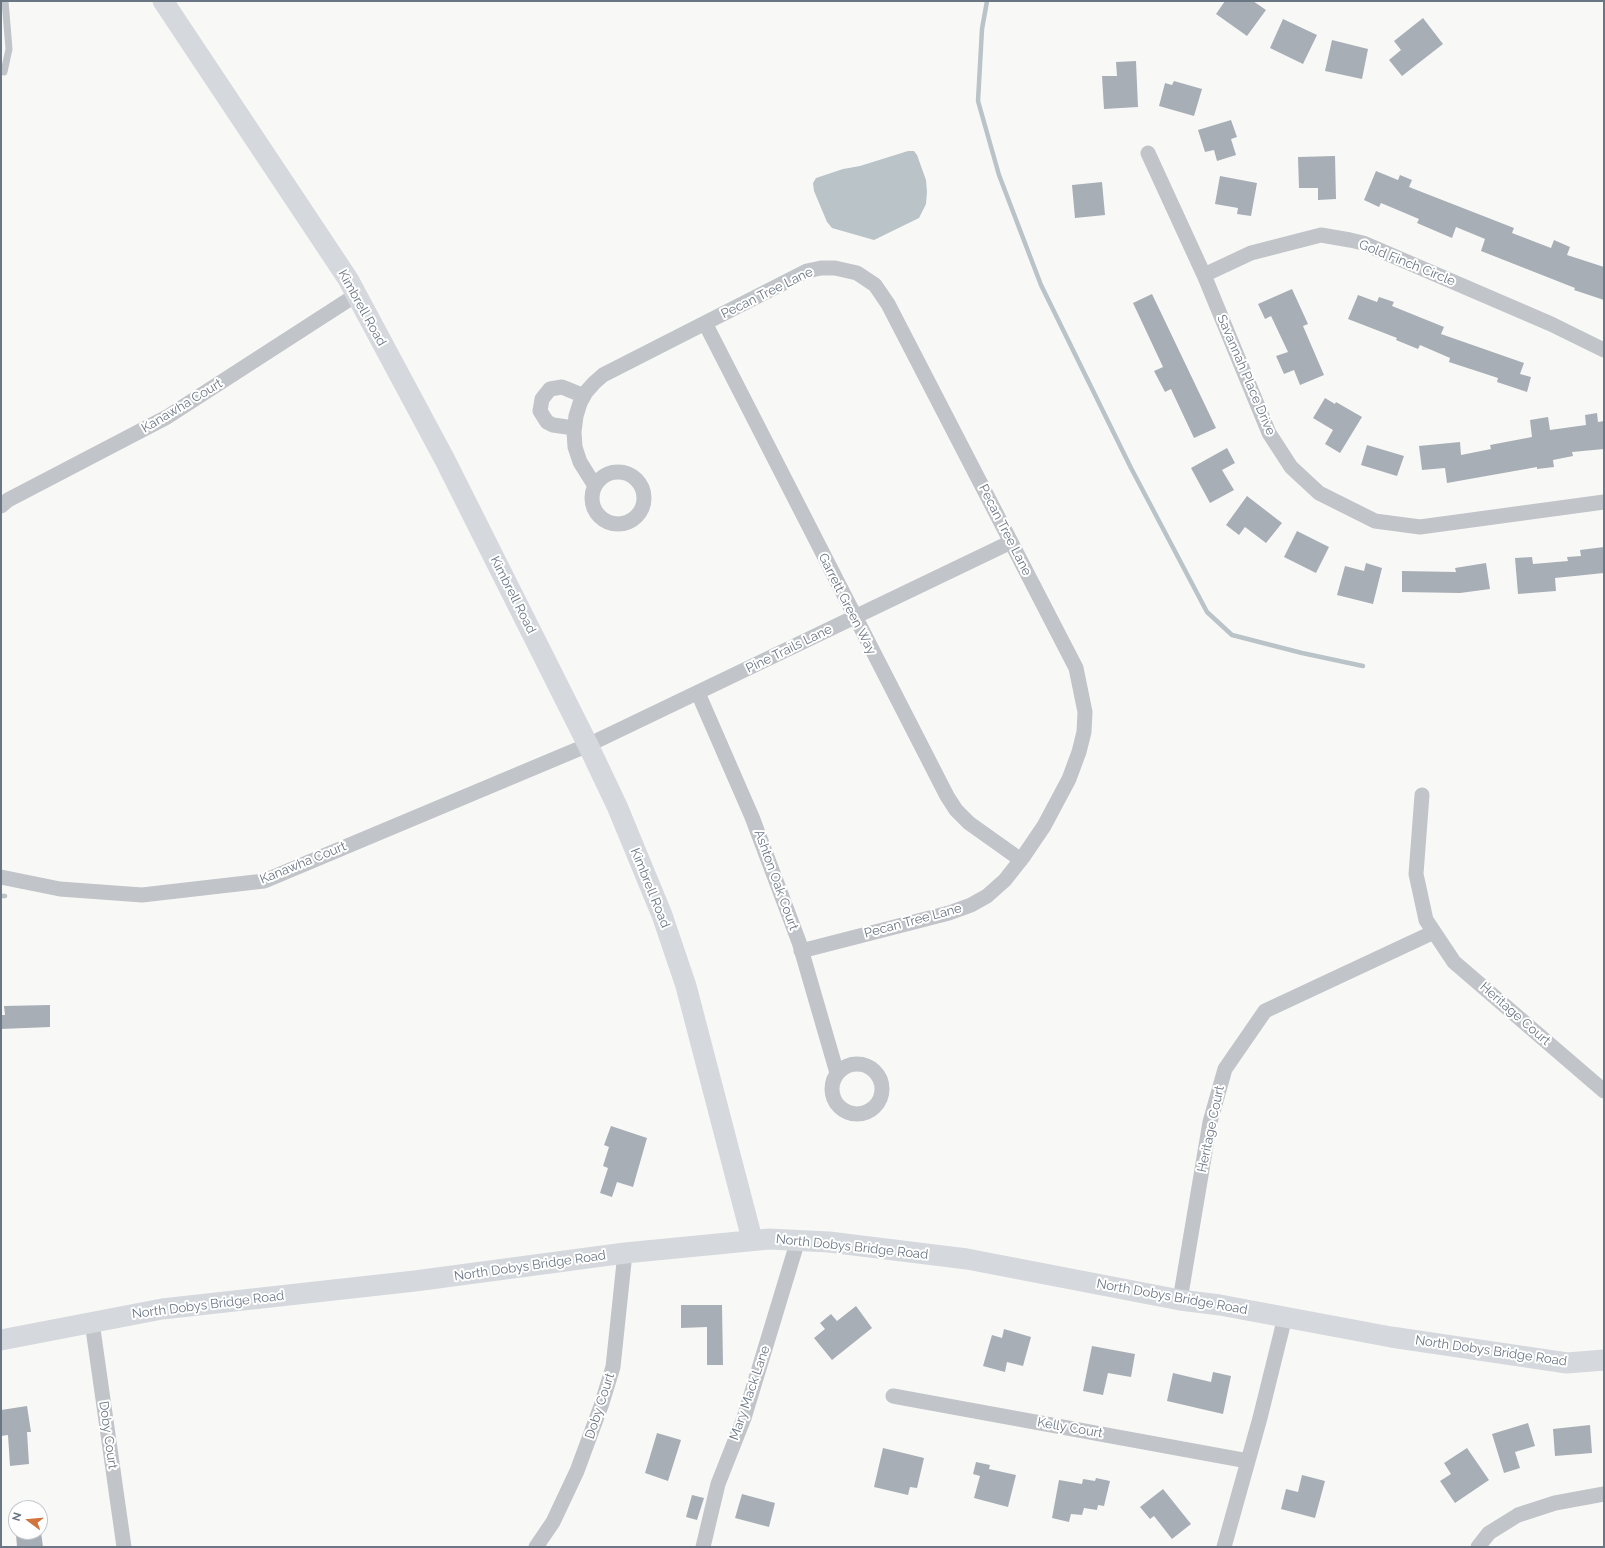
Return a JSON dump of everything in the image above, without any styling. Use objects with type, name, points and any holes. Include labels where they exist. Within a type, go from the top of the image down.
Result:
[{"type":"street","name":"Kimbrell Road","points":[[168,2],[348,279],[445,460],[617,806],[662,915],[686,986],[752,1239]]},
{"type":"street","name":"Savannah Place Drive","points":[[1148,152],[1204,275],[1269,433],[1291,467],[1319,493],[1375,521],[1420,527],[1604,502]]},
{"type":"street","name":"Gold Finch Circle","points":[[1204,275],[1252,253],[1321,235],[1356,242],[1551,324],[1604,350]]},
{"type":"street","name":"Pecan Tree Lane","points":[[596,486],[580,462],[575,447],[574,428],[576,416],[584,396],[594,383],[603,375],[808,271],[821,268],[846,269],[866,278],[882,292],[1076,668],[1085,712],[1084,732],[1079,752],[1069,778],[1044,826],[1021,860],[1005,880],[987,896],[970,905],[949,913],[802,951]]},
{"type":"street","name":"Kanawha Court","points":[[1,506],[8,500],[167,417],[356,295]]},
{"type":"street","name":"Garrett Green Way","points":[[705,323],[854,618],[953,806],[974,827],[1021,860]]},
{"type":"street","points":[[574,428],[553,426],[543,417],[540,411],[542,399],[550,389],[556,387],[568,388],[584,396]]},
{"type":"street","name":"Pine Trails Lane","points":[[588,745],[1011,542]]},
{"type":"street","name":"Ashton Oak Court","points":[[698,693],[752,817],[802,951],[837,1073]]},
{"type":"street","name":"Kanawha Court","points":[[1,877],[60,889],[142,895],[264,881],[588,745]]},
{"type":"street","name":"Heritage Court","points":[[1422,795],[1416,874],[1426,920],[1454,962],[1604,1090]]},
{"type":"street","name":"Heritage Court","points":[[1180,1300],[1210,1122],[1225,1069],[1265,1011],[1434,932]]},
{"type":"street","name":"North Dobys Bridge Road","points":[[1,1340],[162,1309],[415,1281],[625,1253],[752,1239],[798,1240],[967,1259],[1180,1300],[1220,1305],[1391,1337],[1567,1363],[1604,1360]]},
{"type":"street","name":"Mary Mack Lane","points":[[703,1547],[718,1484],[744,1418],[798,1240]]},
{"type":"street","name":"Doby Court","points":[[536,1547],[553,1522],[576,1471],[601,1406],[613,1367],[625,1253]]},
{"type":"street","points":[[1224,1547],[1285,1317]]},
{"type":"street","name":"Doby Court","points":[[92,1322],[124,1547]]},
{"type":"street","name":"Kelly Court","points":[[893,1396],[1248,1461]]},
{"type":"street","points":[[1478,1547],[1489,1533],[1518,1515],[1556,1504],[1604,1494]]},
{"type":"lane","points":[[4,72],[9,49],[5,1]]},
{"type":"shaded area","points":[[908,151],[914,151],[917,155],[926,180],[926,204],[919,218],[874,240],[832,228],[827,222],[814,191],[813,183],[816,178]]},
{"type":"building","points":[[1225,1],[1253,1],[1266,10],[1247,36],[1216,14]]},
{"type":"building","points":[[1423,18],[1443,44],[1402,76],[1389,60],[1401,50],[1394,41]]},
{"type":"building","points":[[1283,19],[1317,35],[1303,64],[1270,48]]},
{"type":"building","points":[[1332,40],[1368,49],[1362,79],[1325,71]]},
{"type":"building","points":[[1136,61],[1138,107],[1104,109],[1102,76],[1117,76],[1116,62]]},
{"type":"building","points":[[1174,81],[1202,89],[1194,116],[1159,106],[1165,83],[1172,85]]},
{"type":"building","points":[[1231,120],[1237,137],[1231,139],[1236,155],[1217,161],[1214,150],[1205,152],[1198,130]]},
{"type":"building","points":[[1335,156],[1336,199],[1318,200],[1318,188],[1299,188],[1298,157]]},
{"type":"building","points":[[1376,171],[1398,180],[1400,175],[1412,180],[1409,187],[1514,228],[1512,233],[1551,248],[1554,240],[1570,247],[1567,255],[1604,267],[1604,300],[1574,290],[1575,288],[1481,251],[1485,239],[1456,227],[1452,238],[1417,223],[1419,219],[1381,203],[1379,207],[1364,200]]},
{"type":"building","points":[[1220,176],[1257,183],[1251,216],[1237,214],[1238,208],[1215,204]]},
{"type":"building","points":[[1102,182],[1105,215],[1075,218],[1072,185]]},
{"type":"building","points":[[1292,289],[1308,324],[1303,326],[1324,375],[1300,385],[1294,370],[1284,374],[1276,356],[1288,352],[1271,316],[1265,319],[1258,304]]},
{"type":"building","points":[[1152,294],[1216,428],[1194,438],[1171,389],[1165,392],[1154,371],[1163,367],[1133,303]]},
{"type":"building","points":[[1358,295],[1377,302],[1379,297],[1394,302],[1392,306],[1444,327],[1441,334],[1524,363],[1520,374],[1531,377],[1527,392],[1497,382],[1498,378],[1449,362],[1450,358],[1420,345],[1418,349],[1396,340],[1397,338],[1348,319]]},
{"type":"building","points":[[1325,398],[1335,404],[1336,402],[1362,417],[1340,453],[1325,444],[1333,430],[1313,418]]},
{"type":"building","points":[[1597,413],[1598,422],[1604,421],[1604,449],[1572,452],[1573,456],[1553,460],[1554,467],[1537,469],[1537,467],[1447,483],[1445,468],[1422,470],[1419,446],[1460,442],[1461,455],[1491,449],[1490,445],[1532,437],[1530,420],[1548,417],[1550,430],[1586,425],[1585,415]]},
{"type":"building","points":[[1367,445],[1404,456],[1397,476],[1361,465]]},
{"type":"building","points":[[1227,448],[1235,463],[1222,470],[1234,490],[1210,503],[1191,468]]},
{"type":"building","points":[[1247,496],[1282,523],[1266,543],[1245,527],[1239,535],[1226,525]]},
{"type":"building","points":[[1297,531],[1329,547],[1316,573],[1284,557]]},
{"type":"building","points":[[1604,547],[1604,573],[1555,578],[1556,591],[1518,594],[1515,558],[1532,557],[1533,564],[1568,561],[1567,557],[1581,556],[1580,550]]},
{"type":"building","points":[[1366,563],[1382,568],[1373,604],[1337,595],[1345,566],[1364,571]]},
{"type":"building","points":[[1486,563],[1490,589],[1460,593],[1402,592],[1402,571],[1456,572],[1455,568]]},
{"type":"building","points":[[50,1005],[50,1027],[1,1029],[1,1015],[5,1015],[4,1006]]},
{"type":"building","points":[[611,1126],[647,1138],[633,1187],[617,1182],[612,1197],[600,1193],[608,1168],[603,1166],[609,1147],[604,1145]]},
{"type":"building","points":[[681,1305],[722,1305],[723,1365],[707,1365],[707,1327],[681,1328]]},
{"type":"building","points":[[856,1306],[872,1328],[832,1360],[814,1338],[825,1329],[820,1323],[831,1314],[837,1321]]},
{"type":"building","points":[[1004,1329],[1031,1337],[1023,1366],[1007,1362],[1005,1372],[983,1366],[992,1335],[1002,1338]]},
{"type":"building","points":[[1092,1346],[1135,1354],[1131,1377],[1108,1373],[1103,1395],[1083,1391]]},
{"type":"building","points":[[1213,1372],[1231,1376],[1223,1414],[1167,1401],[1173,1373],[1211,1382]]},
{"type":"building","points":[[27,1406],[31,1432],[27,1432],[29,1464],[10,1466],[8,1435],[1,1436],[1,1410]]},
{"type":"building","points":[[1528,1423],[1535,1446],[1515,1452],[1520,1468],[1504,1473],[1492,1434]]},
{"type":"building","points":[[1590,1425],[1592,1453],[1555,1456],[1553,1429]]},
{"type":"building","points":[[657,1433],[681,1440],[668,1481],[645,1473]]},
{"type":"building","points":[[883,1448],[924,1458],[917,1488],[910,1487],[908,1495],[874,1487]]},
{"type":"building","points":[[1467,1448],[1489,1480],[1455,1503],[1440,1481],[1451,1474],[1444,1463]]},
{"type":"building","points":[[976,1462],[990,1465],[989,1469],[1016,1475],[1008,1507],[974,1498],[980,1476],[973,1474]]},
{"type":"building","points":[[1302,1475],[1325,1481],[1315,1518],[1281,1509],[1286,1489],[1298,1492]]},
{"type":"building","points":[[1096,1478],[1110,1481],[1104,1506],[1098,1505],[1097,1510],[1084,1508],[1082,1515],[1071,1514],[1069,1522],[1052,1518],[1059,1480],[1082,1484],[1083,1479],[1095,1481]]},
{"type":"building","points":[[1163,1489],[1191,1524],[1172,1539],[1154,1516],[1150,1519],[1140,1507]]},
{"type":"building","points":[[742,1494],[775,1503],[769,1527],[735,1518]]},
{"type":"building","points":[[692,1495],[704,1498],[697,1520],[686,1517]]},
{"type":"building","points":[[16,1540],[42,1540],[43,1547],[17,1547]]},
{"type":"waterway","points":[[987,1],[982,29],[978,101],[999,175],[1041,285],[1131,468],[1207,612],[1232,635],[1302,653],[1363,666]]}]
